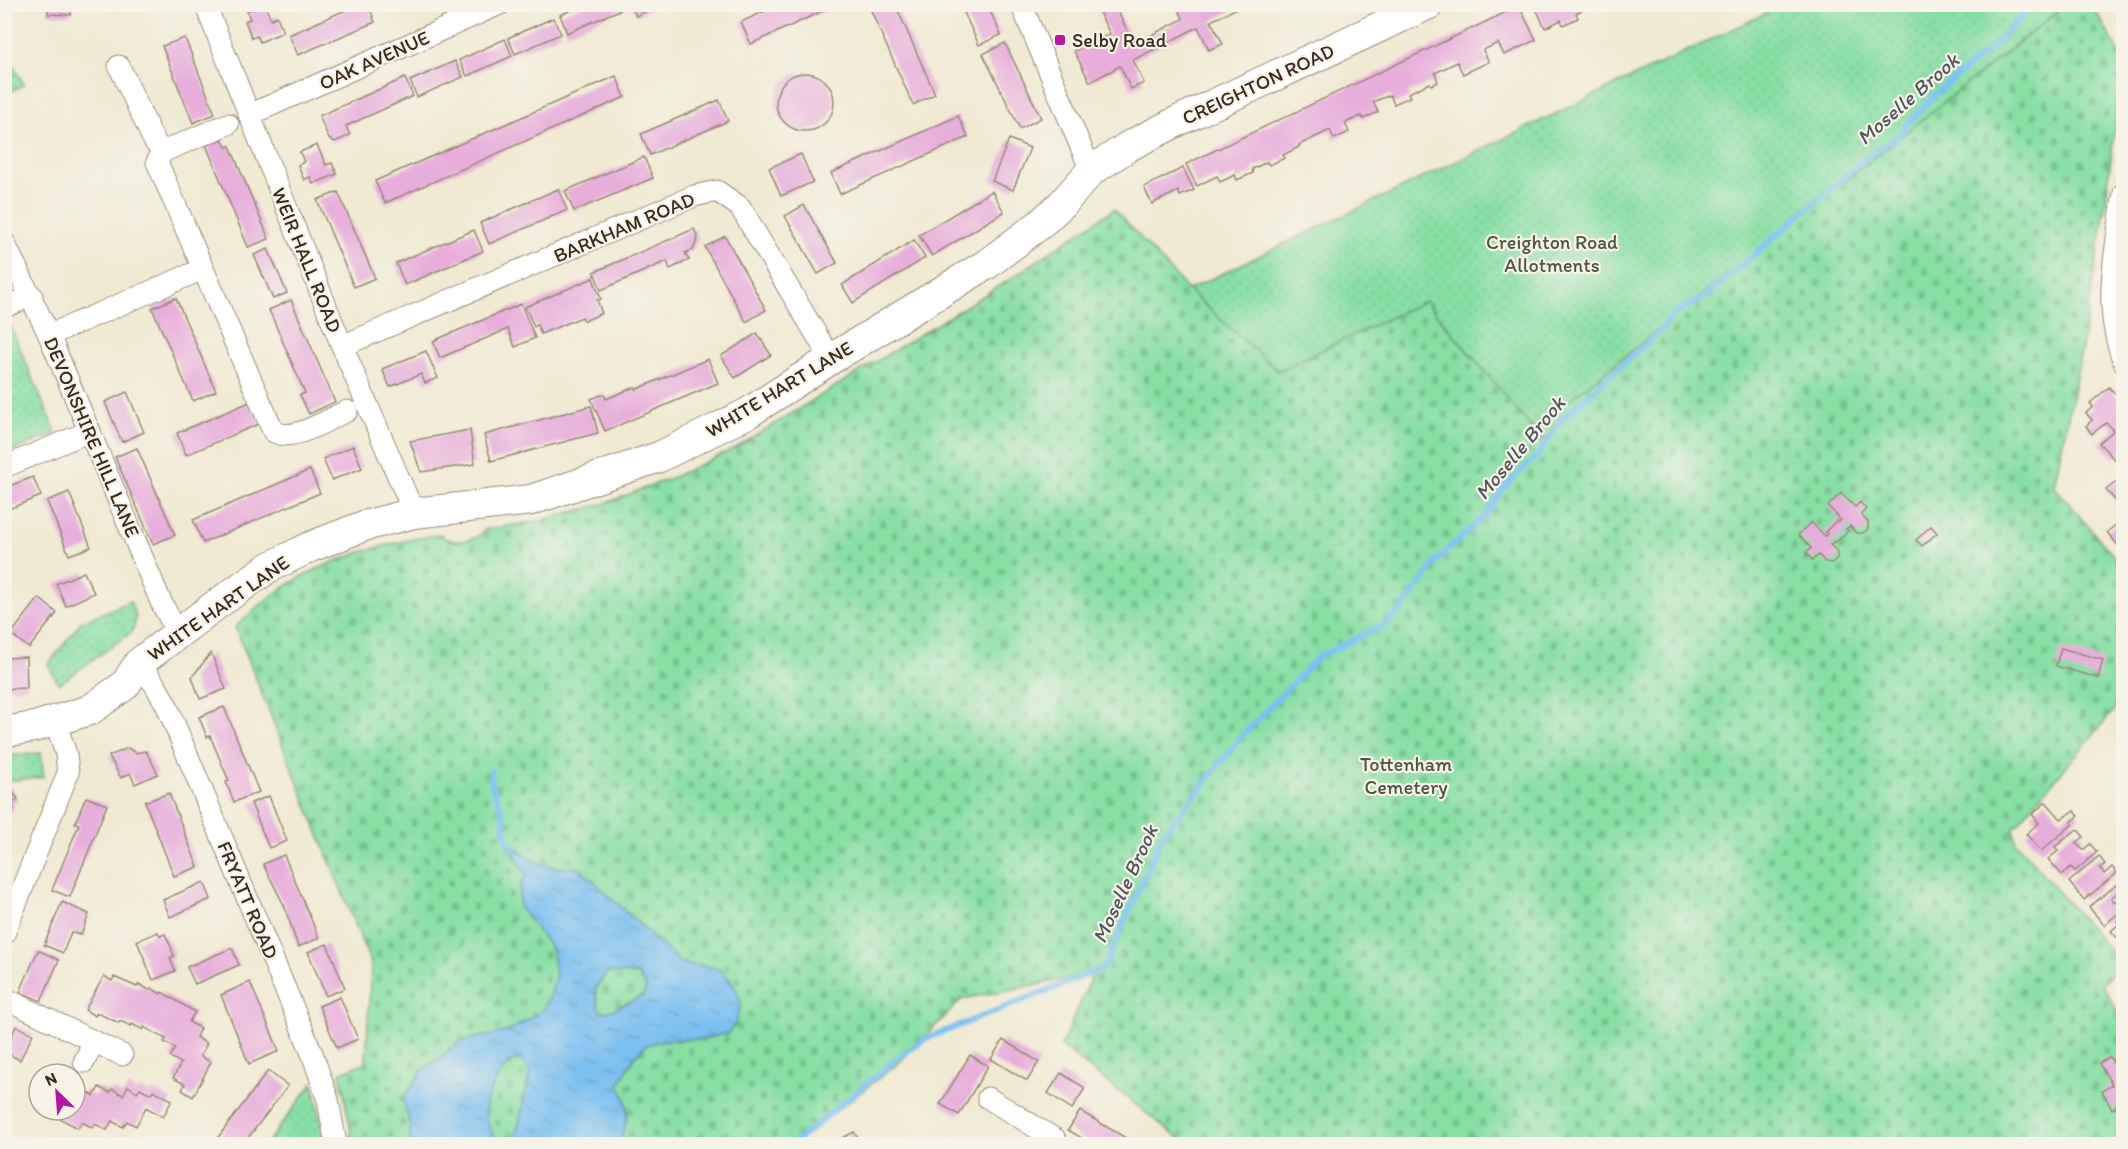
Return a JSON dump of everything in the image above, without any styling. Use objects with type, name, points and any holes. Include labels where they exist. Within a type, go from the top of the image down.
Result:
[{"type":"street","name":"WEIR HALL ROAD","points":[[205,4],[342,346],[414,513]]},
{"type":"street","name":"OAK AVENUE","points":[[249,115],[500,4]]},
{"type":"street","points":[[1021,4],[1091,171]]},
{"type":"street","name":"CREIGHTON ROAD","points":[[1091,171],[1129,146],[1182,119],[1429,4]]},
{"type":"street","points":[[119,66],[153,140],[203,269],[273,430],[279,435],[294,435],[347,411]]},
{"type":"street","points":[[159,157],[228,124]]},
{"type":"street","name":"WHITE HART LANE","points":[[55,721],[80,694],[113,671],[139,663],[268,568],[310,547],[364,526],[414,513],[531,500],[659,457],[748,413],[831,358],[987,264],[1039,225],[1063,203],[1091,171]]},
{"type":"street","name":"BARKHAM ROAD","points":[[342,346],[694,196],[717,190],[740,207],[831,358]]},
{"type":"street","points":[[2124,193],[2110,294],[2111,315],[2124,362]]},
{"type":"street","name":"DEVONSHIRE HILL LANE","points":[[4,242],[32,296],[161,602],[177,634]]},
{"type":"street","points":[[49,335],[203,269]]},
{"type":"street","points":[[4,307],[32,296]]},
{"type":"street","points":[[4,466],[90,431]]},
{"type":"street","name":"FRYATT ROAD","points":[[139,663],[155,685],[169,712],[312,1053],[328,1100],[336,1144]]},
{"type":"street","points":[[4,732],[55,721],[66,754],[68,772],[4,934]]},
{"type":"street","points":[[4,998],[122,1055]]},
{"type":"street","points":[[84,1062],[94,1041]]},
{"type":"street","points":[[988,1098],[1055,1139],[1057,1144]]},
{"type":"green space","name":"Creighton Road Allotments","points":[[1783,5],[2066,5],[1533,430],[1426,301],[1278,371],[1188,290]]},
{"type":"green space","name":"Tottenham Cemetery","points":[[2066,5],[2092,5],[2123,58],[2105,208],[2082,347],[2054,486],[2123,567],[2123,700],[2013,829],[2016,843],[2122,965],[2102,984],[2123,1021],[2123,1144],[1186,1144],[1061,1046],[1093,974],[962,999],[899,1063],[793,1144],[353,1144],[340,1073],[366,1062],[371,964],[235,627],[293,581],[334,562],[376,548],[442,534],[443,537],[453,541],[469,540],[475,538],[483,530],[543,520],[606,503],[671,478],[732,450],[1007,281],[1114,209],[1188,290],[1278,371],[1425,301],[1533,429]]},
{"type":"green space","points":[[5,50],[24,85],[4,94]]},
{"type":"green space","points":[[7,318],[56,433],[5,454],[4,319]]},
{"type":"green space","points":[[130,601],[136,616],[133,631],[59,684],[48,665],[81,622]]},
{"type":"green space","points":[[41,753],[44,777],[5,780],[5,756]]},
{"type":"green space","points":[[313,1083],[326,1144],[266,1144]]},
{"type":"water","points":[[515,847],[536,862],[560,868],[578,867],[681,963],[718,968],[733,983],[741,1002],[735,1025],[728,1033],[704,1039],[663,1040],[646,1045],[635,1056],[619,1084],[626,1101],[627,1114],[619,1144],[512,1144],[530,1074],[524,1062],[517,1059],[501,1072],[486,1104],[486,1119],[499,1144],[410,1144],[410,1124],[403,1099],[423,1070],[462,1041],[510,1031],[546,1008],[556,977],[551,948],[519,906],[520,886],[527,875],[511,850]],"holes":[[[607,972],[639,975],[646,987],[643,996],[608,1012],[599,1011],[595,989]]]},
{"type":"building","points":[[48,4],[71,4],[71,15],[48,14]]},
{"type":"building","points":[[264,4],[271,19],[277,16],[283,32],[260,42],[257,36],[252,38],[245,21],[250,19],[247,11]]},
{"type":"building","points":[[359,4],[368,4],[375,22],[298,55],[289,35]]},
{"type":"building","points":[[585,4],[661,4],[636,16],[631,5],[567,33],[560,15]]},
{"type":"building","points":[[780,4],[838,4],[751,44],[741,22]]},
{"type":"building","points":[[868,4],[895,4],[935,94],[913,105]]},
{"type":"building","points":[[960,4],[987,4],[1001,35],[979,45]]},
{"type":"building","points":[[1095,4],[1114,4],[1134,44],[1183,19],[1176,4],[1245,4],[1211,21],[1223,44],[1209,50],[1198,27],[1133,60],[1144,83],[1131,89],[1120,66],[1090,82],[1074,51],[1110,34]]},
{"type":"building","points":[[1534,4],[1594,4],[1576,13],[1578,18],[1563,25],[1561,20],[1545,28]]},
{"type":"building","points":[[1519,6],[1536,40],[1504,55],[1498,43],[1483,50],[1489,62],[1463,74],[1457,62],[1435,73],[1438,82],[1431,85],[1430,83],[1408,93],[1410,97],[1394,104],[1390,95],[1373,102],[1378,112],[1363,119],[1361,116],[1345,123],[1349,132],[1334,139],[1330,130],[1299,145],[1283,155],[1285,158],[1269,165],[1267,162],[1252,169],[1253,173],[1237,180],[1235,175],[1220,182],[1217,176],[1197,186],[1186,164]]},
{"type":"building","points":[[553,18],[561,34],[515,54],[508,38]]},
{"type":"building","points":[[185,38],[215,114],[193,123],[162,46]]},
{"type":"building","points":[[505,39],[512,56],[467,76],[459,60]]},
{"type":"building","points":[[1005,43],[1041,118],[1020,129],[983,54]]},
{"type":"building","points":[[455,61],[463,77],[417,97],[410,81]]},
{"type":"building","points":[[799,73],[811,73],[826,81],[834,96],[834,108],[826,123],[811,131],[799,131],[784,123],[776,108],[776,96],[784,81]]},
{"type":"building","points":[[616,76],[625,97],[385,203],[375,181]]},
{"type":"building","points":[[405,78],[413,96],[346,126],[350,135],[335,142],[329,139],[319,116]]},
{"type":"building","points":[[719,100],[728,121],[650,155],[641,134]]},
{"type":"building","points":[[958,116],[968,137],[840,194],[831,173]]},
{"type":"building","points":[[222,139],[226,147],[230,146],[269,239],[248,247],[206,145]]},
{"type":"building","points":[[1009,139],[1030,148],[1013,190],[992,181]]},
{"type":"building","points":[[317,145],[326,165],[332,163],[337,174],[313,184],[310,177],[304,180],[298,165],[304,162],[300,152]]},
{"type":"building","points":[[801,154],[813,182],[781,196],[769,168]]},
{"type":"building","points":[[644,157],[653,178],[574,211],[565,191]]},
{"type":"building","points":[[1183,168],[1194,190],[1180,196],[1178,191],[1152,204],[1144,187]]},
{"type":"building","points":[[558,189],[567,210],[489,244],[480,223]]},
{"type":"building","points":[[992,191],[1004,212],[932,256],[919,235]]},
{"type":"building","points":[[338,192],[375,278],[354,287],[317,200]]},
{"type":"building","points":[[804,205],[837,263],[818,274],[785,216]]},
{"type":"building","points":[[694,229],[698,238],[693,250],[685,253],[689,260],[670,269],[667,261],[601,290],[594,272]]},
{"type":"building","points":[[474,230],[483,251],[405,285],[396,263]]},
{"type":"building","points":[[725,236],[766,310],[746,322],[705,247]]},
{"type":"building","points":[[914,240],[925,258],[853,303],[842,285]]},
{"type":"building","points":[[268,249],[287,293],[273,299],[254,255]]},
{"type":"building","points":[[593,278],[601,299],[597,300],[602,313],[584,321],[582,317],[541,334],[537,325],[534,327],[525,307]]},
{"type":"building","points":[[176,298],[216,391],[193,401],[152,308]]},
{"type":"building","points":[[291,300],[335,402],[309,414],[300,395],[305,393],[269,310]]},
{"type":"building","points":[[521,304],[535,338],[515,347],[508,329],[440,358],[433,341]]},
{"type":"building","points":[[757,333],[771,355],[735,378],[721,356]]},
{"type":"building","points":[[426,351],[438,378],[425,383],[421,374],[390,387],[382,369]]},
{"type":"building","points":[[708,359],[718,383],[605,431],[591,399],[604,394],[606,399],[635,387],[637,389]]},
{"type":"building","points":[[2109,387],[2124,404],[2124,451],[2114,459],[2099,443],[2113,431],[2110,426],[2106,423],[2092,434],[2086,426],[2092,420],[2086,413],[2093,407],[2090,403]]},
{"type":"building","points":[[127,392],[144,432],[122,442],[105,402]]},
{"type":"building","points":[[252,401],[261,423],[186,455],[177,433]]},
{"type":"building","points":[[591,406],[598,433],[491,461],[484,435]]},
{"type":"building","points":[[470,430],[475,464],[421,472],[410,441]]},
{"type":"building","points":[[353,446],[362,468],[332,480],[323,459]]},
{"type":"building","points":[[137,448],[175,535],[153,544],[115,457]]},
{"type":"building","points":[[310,470],[320,493],[203,543],[193,520]]},
{"type":"building","points":[[2124,476],[2124,510],[2106,490]]},
{"type":"building","points":[[33,477],[41,496],[4,511],[4,488]]},
{"type":"building","points":[[69,492],[91,547],[69,555],[47,501]]},
{"type":"building","points":[[1841,493],[1855,507],[1860,502],[1866,509],[1861,515],[1868,522],[1868,529],[1863,533],[1856,533],[1850,526],[1846,529],[1848,531],[1830,545],[1837,551],[1837,558],[1832,563],[1825,562],[1819,555],[1812,560],[1806,553],[1811,548],[1798,535],[1811,522],[1825,536],[1827,534],[1825,532],[1837,520],[1839,522],[1841,520],[1828,506]]},
{"type":"building","points":[[2124,518],[2124,545],[2120,548],[2107,532]]},
{"type":"building","points":[[1931,526],[1937,533],[1922,546],[1916,540]]},
{"type":"building","points":[[84,572],[94,593],[66,606],[56,584]]},
{"type":"building","points":[[39,598],[57,613],[29,648],[11,634]]},
{"type":"building","points":[[2061,648],[2103,660],[2098,678],[2056,666]]},
{"type":"building","points":[[211,653],[226,689],[200,699],[192,677]]},
{"type":"building","points":[[26,657],[27,688],[4,689],[4,658]]},
{"type":"building","points":[[224,707],[259,792],[234,802],[226,782],[229,781],[211,738],[207,737],[199,717]]},
{"type":"building","points":[[128,748],[136,753],[146,751],[158,774],[135,784],[130,773],[121,778],[109,756]]},
{"type":"building","points":[[4,779],[18,799],[11,804],[14,809],[4,815]]},
{"type":"building","points":[[169,793],[198,867],[174,876],[145,802]]},
{"type":"building","points":[[269,796],[287,841],[269,848],[251,803]]},
{"type":"building","points":[[86,797],[107,805],[70,897],[52,890],[79,824],[75,823]]},
{"type":"building","points":[[2046,802],[2061,819],[2074,811],[2079,816],[2071,822],[2073,824],[2041,851],[2026,834],[2039,823],[2032,814]]},
{"type":"building","points":[[2077,829],[2084,837],[2076,843],[2083,850],[2090,844],[2097,852],[2075,871],[2071,867],[2062,875],[2048,859],[2058,851],[2055,847]]},
{"type":"building","points":[[284,855],[319,938],[298,947],[284,905],[263,864]]},
{"type":"building","points":[[2099,856],[2105,864],[2100,868],[2104,874],[2112,867],[2117,873],[2084,900],[2069,882]]},
{"type":"building","points":[[204,882],[211,899],[170,917],[163,900]]},
{"type":"building","points":[[2116,885],[2121,890],[2111,898],[2115,902],[2124,896],[2124,909],[2104,925],[2089,907]]},
{"type":"building","points":[[62,902],[89,914],[81,935],[71,932],[63,953],[44,945]]},
{"type":"building","points":[[2124,915],[2124,945],[2111,931]]},
{"type":"building","points":[[158,932],[160,936],[165,934],[171,947],[174,956],[170,958],[175,971],[153,980],[137,941]]},
{"type":"building","points":[[327,944],[345,988],[326,996],[308,952]]},
{"type":"building","points":[[232,948],[239,965],[195,984],[187,967]]},
{"type":"building","points":[[38,950],[59,960],[41,1001],[20,992]]},
{"type":"building","points":[[104,976],[112,981],[114,977],[137,987],[139,984],[149,990],[151,988],[161,994],[162,992],[195,1012],[189,1022],[200,1028],[196,1037],[207,1044],[200,1056],[211,1062],[193,1097],[182,1090],[185,1084],[173,1078],[181,1063],[170,1057],[175,1048],[164,1042],[166,1039],[144,1027],[143,1030],[132,1024],[131,1026],[120,1021],[119,1023],[97,1013],[95,1016],[85,1010]]},
{"type":"building","points":[[250,982],[279,1051],[249,1064],[221,995]]},
{"type":"building","points":[[340,997],[358,1039],[337,1048],[319,1006]]},
{"type":"building","points":[[16,1026],[33,1034],[20,1060],[4,1052]]},
{"type":"building","points":[[1003,1040],[1039,1062],[1027,1081],[991,1059]]},
{"type":"building","points":[[970,1055],[988,1066],[959,1115],[940,1104]]},
{"type":"building","points":[[2110,1057],[2122,1077],[2124,1076],[2124,1107],[2122,1104],[2112,1109],[2102,1091],[2112,1085],[2099,1063]]},
{"type":"building","points":[[268,1071],[288,1086],[244,1144],[213,1144]]},
{"type":"building","points":[[1061,1073],[1085,1088],[1072,1109],[1048,1093]]},
{"type":"building","points":[[128,1086],[137,1092],[140,1088],[151,1094],[153,1090],[172,1100],[163,1117],[146,1107],[136,1126],[127,1121],[123,1127],[112,1121],[107,1130],[95,1124],[93,1128],[82,1122],[87,1122],[87,1091],[94,1096],[99,1087],[110,1093],[112,1089],[123,1095]]},
{"type":"building","points":[[1080,1111],[1136,1144],[1092,1144],[1068,1130]]},
{"type":"building","points":[[67,1122],[82,1122],[78,1128]]},
{"type":"building","points":[[854,1132],[861,1144],[830,1144]]},
{"type":"waterway","name":"Moselle Brook","points":[[793,1144],[898,1058],[925,1039],[1104,968],[1163,835],[1242,736],[1318,657],[1382,626],[1399,613],[1438,559],[1487,514],[1503,488],[1537,456],[1562,419],[1660,331],[1675,313],[1703,298],[1859,163],[1896,137],[1933,96],[1989,50],[2034,4]]},
{"type":"waterway","points":[[491,771],[491,782],[502,812],[505,835],[512,848]]},
{"type":"place","name":"Selby Road","points":[[1060,40]]}]
